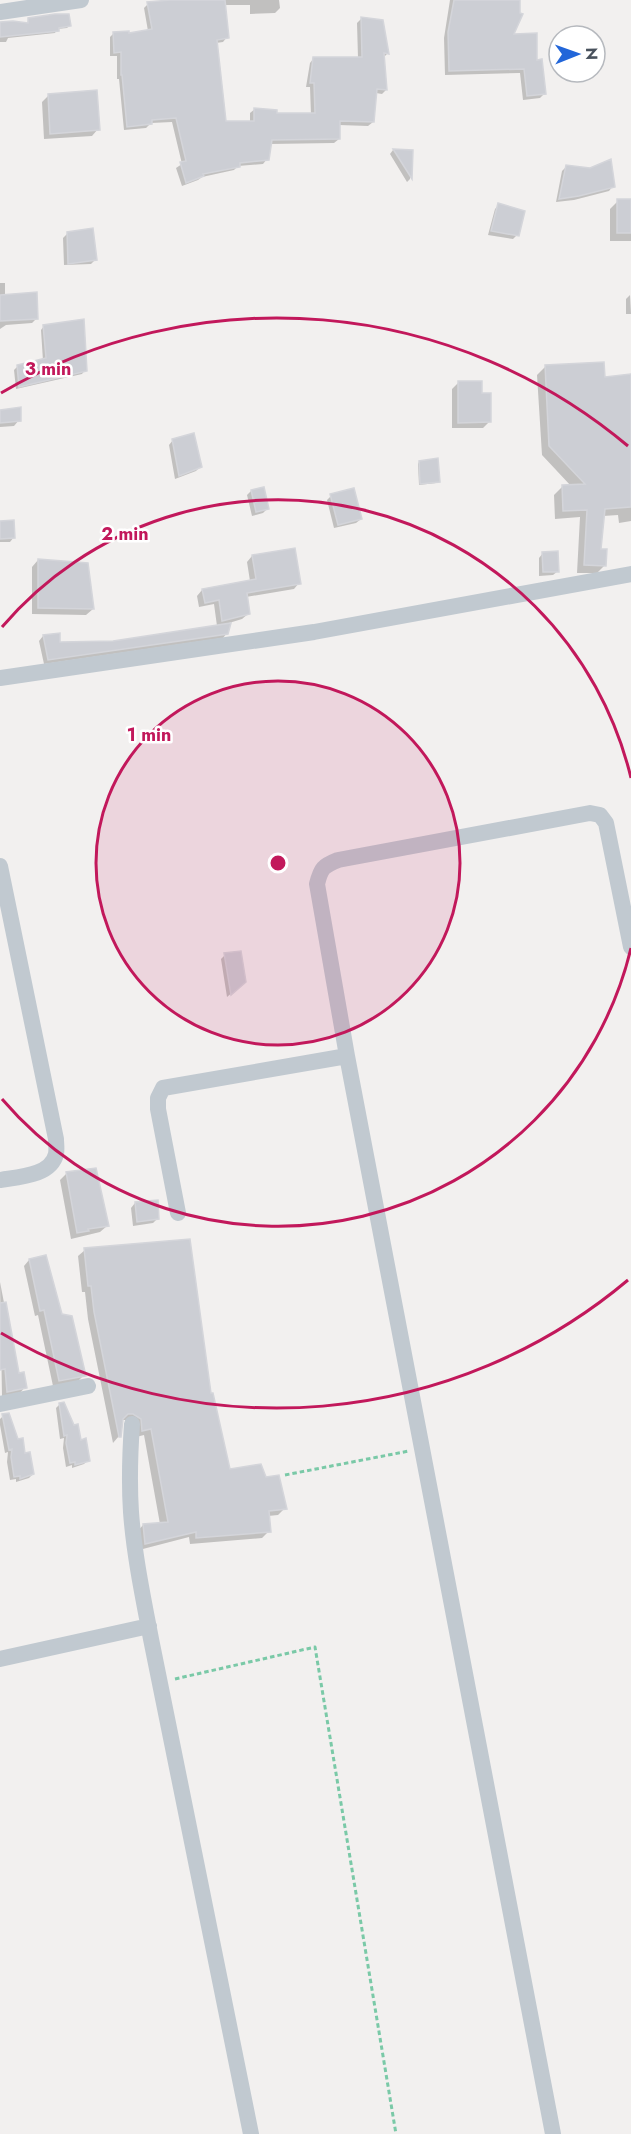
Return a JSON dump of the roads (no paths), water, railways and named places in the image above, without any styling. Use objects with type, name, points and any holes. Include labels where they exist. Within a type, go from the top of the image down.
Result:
[{"type":"street","points":[[0,12],[81,0]]},
{"type":"street","points":[[0,678],[314,632],[631,574]]},
{"type":"street","points":[[553,2134],[347,1056],[317,884],[325,865],[350,858],[590,813],[600,816],[606,823],[631,947]]},
{"type":"street","points":[[0,866],[56,1139],[56,1154],[44,1170],[0,1180]]},
{"type":"street","points":[[178,1213],[158,1109],[158,1098],[164,1088],[347,1056]]},
{"type":"street","points":[[0,1404],[88,1386]]},
{"type":"street","points":[[132,1424],[129,1464],[131,1512],[149,1626],[251,2134]]},
{"type":"street","points":[[0,1659],[149,1626]]}]
